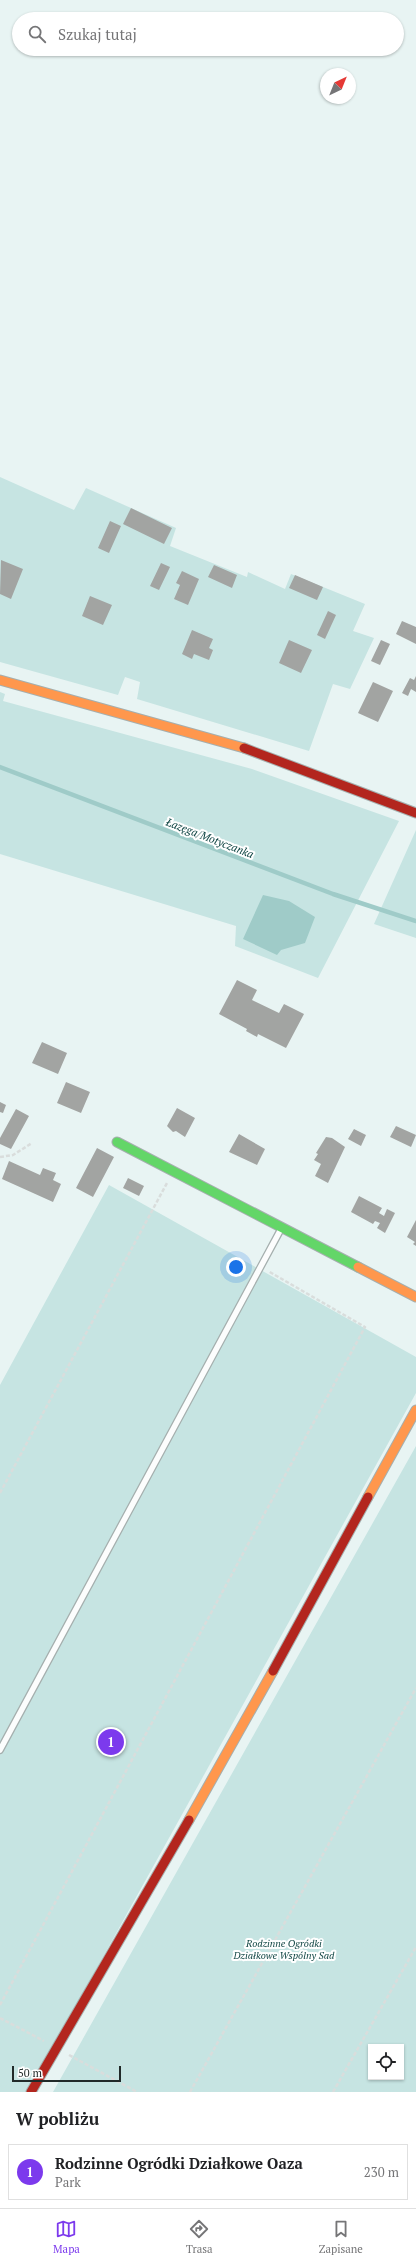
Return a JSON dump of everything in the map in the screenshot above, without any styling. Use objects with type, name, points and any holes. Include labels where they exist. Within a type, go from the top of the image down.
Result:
[{"type":"street","points":[[0,680],[249,750],[416,813]]},
{"type":"street","points":[[117,1142],[174,1170],[416,1297]]},
{"type":"street","points":[[31,2092],[56,2047],[152,1888],[218,1771],[416,1410]]},
{"type":"lane","points":[[0,1750],[282,1227]]},
{"type":"path","points":[[0,1157],[13,1154],[32,1143]]},
{"type":"path","points":[[0,1493],[174,1170]]},
{"type":"path","points":[[0,2006],[365,1327],[260,1267]]},
{"type":"path","points":[[190,2092],[416,1688]]},
{"type":"path","points":[[334,2092],[416,1947]]},
{"type":"path","points":[[0,2018],[138,2092]]},
{"type":"green space","points":[[0,477],[74,510],[86,488],[176,528],[170,546],[247,577],[248,572],[285,589],[291,574],[365,604],[353,631],[374,638],[350,689],[333,684],[309,751],[137,699],[140,682],[125,677],[118,695],[0,662]]},
{"type":"green space","points":[[0,692],[5,694],[3,701],[252,769],[399,821],[318,978],[235,946],[236,926],[0,854]]},
{"type":"green space","points":[[416,830],[416,938],[374,924]]},
{"type":"green space","points":[[109,1185],[416,1357],[416,1393],[28,2092],[0,2092],[0,1385]]},
{"type":"green space","name":"Rodzinne Ogródki Działkowe Wspólny Sad","points":[[416,1446],[416,2092],[53,2092]]},
{"type":"shaded area","points":[[263,895],[289,901],[315,917],[305,943],[281,950],[277,955],[243,939]]},
{"type":"building","points":[[131,508],[172,528],[164,544],[123,524]]},
{"type":"building","points":[[110,521],[121,526],[109,553],[98,548]]},
{"type":"building","points":[[1,560],[23,569],[11,599],[0,594]]},
{"type":"building","points":[[161,563],[170,567],[159,590],[150,586]]},
{"type":"building","points":[[214,565],[237,575],[232,588],[208,577]]},
{"type":"building","points":[[182,571],[199,579],[188,605],[174,599],[180,585],[176,583]]},
{"type":"building","points":[[295,575],[323,587],[317,600],[289,588]]},
{"type":"building","points":[[90,596],[112,605],[103,625],[82,616]]},
{"type":"building","points":[[328,611],[336,615],[325,639],[317,635]]},
{"type":"building","points":[[402,621],[416,627],[416,644],[396,634]]},
{"type":"building","points":[[192,630],[213,639],[209,648],[213,650],[209,660],[194,654],[192,659],[182,654]]},
{"type":"building","points":[[289,640],[312,650],[301,673],[279,663]]},
{"type":"building","points":[[381,640],[390,644],[380,665],[371,661]]},
{"type":"building","points":[[416,676],[416,692],[411,689],[408,696],[402,693],[410,678],[414,680]]},
{"type":"building","points":[[373,682],[393,691],[378,722],[358,713]]},
{"type":"building","points":[[237,980],[257,990],[252,1000],[279,1013],[284,1004],[304,1014],[286,1048],[258,1034],[257,1037],[246,1031],[247,1029],[219,1014]]},
{"type":"building","points":[[42,1042],[67,1053],[58,1074],[32,1063]]},
{"type":"building","points":[[66,1082],[90,1092],[81,1113],[57,1103]]},
{"type":"building","points":[[0,1102],[6,1105],[3,1113],[0,1112]]},
{"type":"building","points":[[177,1108],[195,1118],[185,1137],[176,1131],[173,1132],[167,1126]]},
{"type":"building","points":[[16,1109],[29,1116],[11,1149],[0,1144],[0,1138]]},
{"type":"building","points":[[396,1126],[416,1135],[411,1147],[390,1137]]},
{"type":"building","points":[[354,1129],[366,1135],[361,1146],[348,1139]]},
{"type":"building","points":[[239,1134],[265,1149],[257,1165],[229,1152]]},
{"type":"building","points":[[326,1137],[332,1138],[345,1147],[328,1183],[315,1176],[321,1164],[314,1160],[318,1154],[316,1153]]},
{"type":"building","points":[[97,1148],[114,1157],[93,1197],[76,1188]]},
{"type":"building","points":[[9,1161],[40,1175],[43,1168],[56,1173],[53,1180],[61,1184],[53,1202],[2,1179]]},
{"type":"building","points":[[128,1178],[144,1186],[139,1196],[123,1188]]},
{"type":"building","points":[[359,1196],[382,1208],[379,1213],[384,1216],[387,1209],[395,1213],[385,1233],[377,1228],[380,1223],[375,1221],[373,1224],[351,1212]]},
{"type":"building","points":[[416,1220],[416,1246],[413,1244],[415,1242],[407,1237]]},
{"type":"waterway","name":"Łazęga/Motyczanka","points":[[0,767],[333,894],[416,921]]},
{"type":"traffic: fast","points":[[117,1142],[358,1267]]},
{"type":"traffic: slow","points":[[0,680],[244,748]]},
{"type":"traffic: slow","points":[[358,1267],[416,1297]]},
{"type":"traffic: slow","points":[[368,1497],[416,1410]]},
{"type":"traffic: slow","points":[[189,1820],[273,1671]]},
{"type":"traffic: jam","points":[[244,748],[416,813]]},
{"type":"traffic: jam","points":[[273,1671],[368,1497]]},
{"type":"traffic: jam","points":[[31,2092],[189,1820]]},
{"type":"place","name":"Rodzinne Ogródki Działkowe Oaza","points":[[111,1742]]}]
